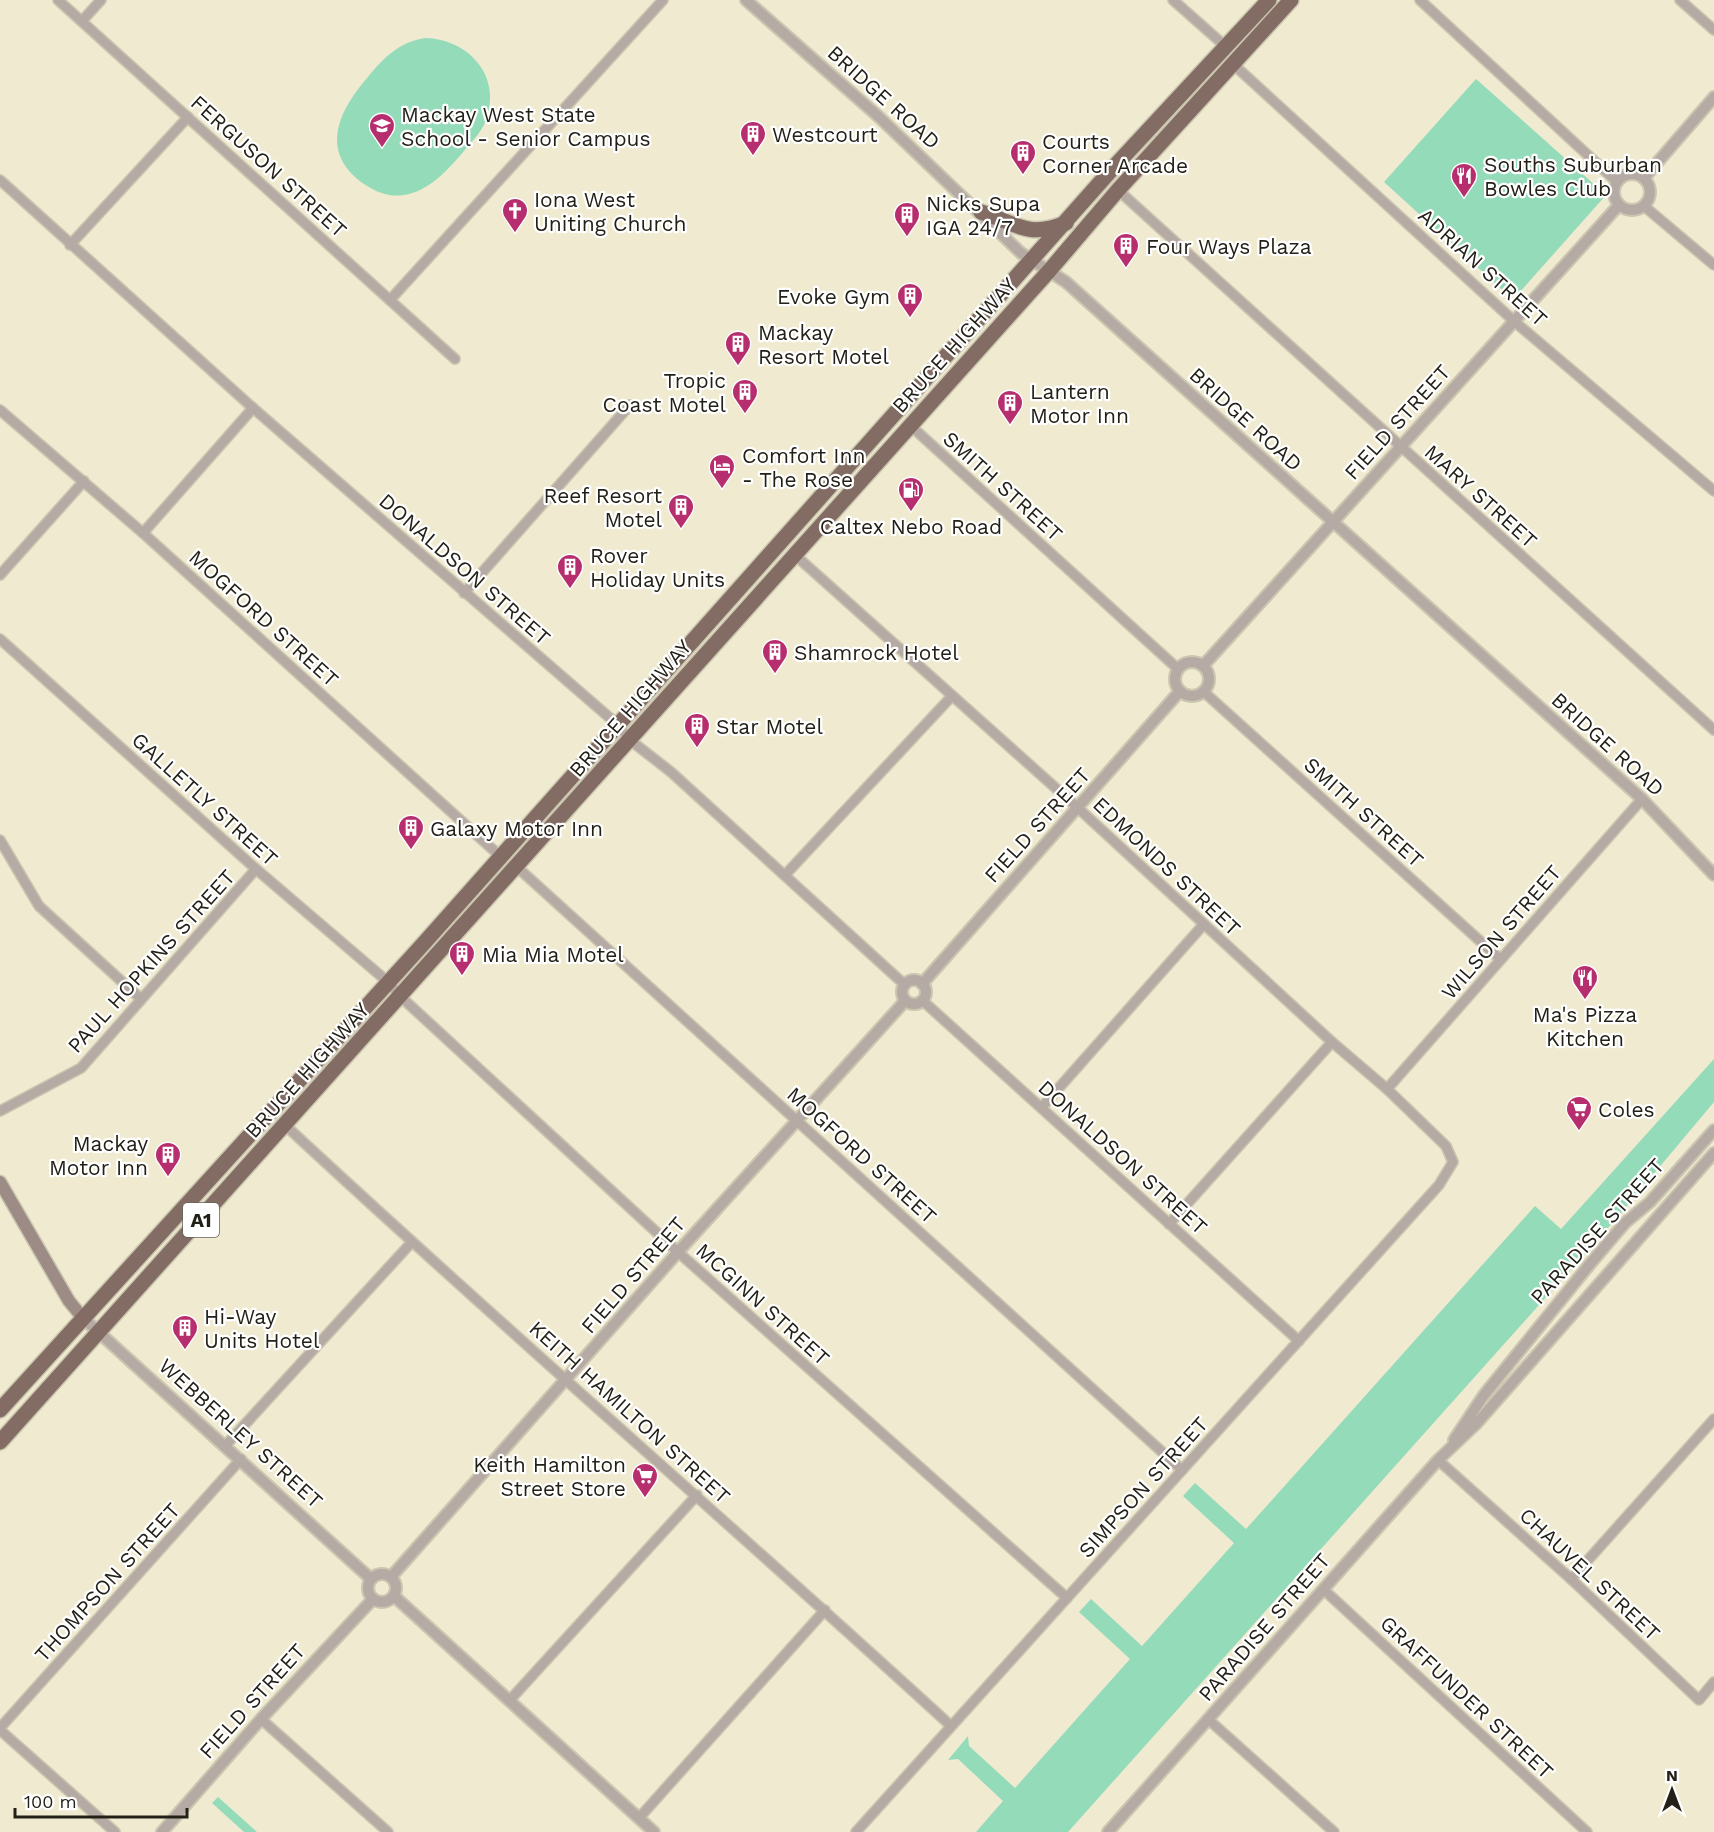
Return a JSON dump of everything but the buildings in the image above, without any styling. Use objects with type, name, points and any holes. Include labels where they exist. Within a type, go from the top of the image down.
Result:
[{"type":"highway","name":"BRUCE HIGHWAY","points":[[0,1410],[388,982],[1067,223],[1113,168],[1269,0]]},
{"type":"highway","name":"BRUCE HIGHWAY","points":[[0,1442],[100,1334],[1049,271],[1118,190],[1291,0]]},
{"type":"highway","points":[[981,212],[1003,219],[1025,230],[1053,228],[1067,223]]},
{"type":"main road","points":[[0,1182],[69,1301],[83,1318]]},
{"type":"street","name":"FERGUSON STREET","points":[[58,0],[455,359]]},
{"type":"street","points":[[82,21],[101,0]]},
{"type":"street","points":[[390,300],[663,0]]},
{"type":"street","name":"BRIDGE ROAD","points":[[746,0],[879,117],[981,212],[1021,253],[1066,282],[1642,799],[1714,875]]},
{"type":"street","points":[[1173,0],[1225,46]]},
{"type":"street","points":[[1420,0],[1617,182]]},
{"type":"street","points":[[1680,0],[1714,30]]},
{"type":"street","name":"ADRIAN STREET","points":[[1233,64],[1515,322],[1714,491]]},
{"type":"street","points":[[1644,178],[1714,98]]},
{"type":"street","points":[[70,245],[188,117]]},
{"type":"street","points":[[1632,173],[1644,178],[1650,192],[1644,206],[1632,210],[1620,205],[1614,192],[1617,182],[1625,175],[1632,173]]},
{"type":"street","name":"DONALDSON STREET","points":[[0,180],[253,408],[618,724],[630,740],[671,772],[905,985]]},
{"type":"street","name":"MARY STREET","points":[[1118,190],[1714,730]]},
{"type":"street","name":"FIELD STREET","points":[[1203,666],[1620,205]]},
{"type":"street","points":[[1644,206],[1714,265]]},
{"type":"street","points":[[464,593],[630,405]]},
{"type":"street","points":[[143,533],[253,408]]},
{"type":"street","name":"MOGFORD STREET","points":[[0,410],[143,533],[500,856]]},
{"type":"street","name":"SMITH STREET","points":[[911,426],[1178,669]]},
{"type":"street","points":[[0,575],[84,481]]},
{"type":"street","name":"EDMONDS STREET","points":[[795,555],[951,697],[1078,808],[1332,1042],[1387,1089],[1446,1146],[1453,1162]]},
{"type":"street","name":"GALLETLY STREET","points":[[0,639],[256,869],[388,982]]},
{"type":"street","points":[[1192,662],[1203,666],[1210,680],[1204,692],[1192,696],[1180,691],[1175,680],[1178,669],[1192,662]]},
{"type":"street","name":"FIELD STREET","points":[[922,984],[1180,691]]},
{"type":"street","name":"SMITH STREET","points":[[1204,692],[1500,959]]},
{"type":"street","points":[[785,875],[951,697]]},
{"type":"street","name":"WILSON STREET","points":[[1387,1089],[1642,799]]},
{"type":"street","points":[[0,840],[39,906],[141,999]]},
{"type":"street","name":"MOGFORD STREET","points":[[517,867],[1182,1470]]},
{"type":"street","name":"PAUL HOPKINS STREET","points":[[0,1116],[4,1110],[81,1068],[256,869]]},
{"type":"street","points":[[1041,1107],[1204,924]]},
{"type":"street","points":[[911,981],[922,984],[926,992],[923,1000],[914,1004],[905,1000],[902,991],[905,985],[911,981]]},
{"type":"street","name":"MCGINN STREET","points":[[388,982],[401,997],[678,1252],[1067,1598]]},
{"type":"street","name":"FIELD STREET","points":[[391,1577],[678,1252],[905,1000]]},
{"type":"street","name":"DONALDSON STREET","points":[[923,1000],[1299,1341]]},
{"type":"street","points":[[1169,1224],[1332,1042]]},
{"type":"street","name":"KEITH HAMILTON STREET","points":[[285,1125],[411,1243],[825,1610],[951,1726]]},
{"type":"street","name":"PARADISE STREET","points":[[1450,1448],[1479,1403],[1590,1263],[1625,1222],[1650,1202],[1714,1130]]},
{"type":"street","name":"PARADISE STREET","points":[[1108,1832],[1438,1460],[1477,1423],[1714,1153]]},
{"type":"street","name":"SIMPSON STREET","points":[[856,1832],[1439,1185],[1453,1162]]},
{"type":"street","points":[[226,1445],[411,1243]]},
{"type":"street","name":"WEBBERLEY STREET","points":[[83,1318],[242,1459],[371,1579]]},
{"type":"street","points":[[1571,1579],[1714,1419]]},
{"type":"street","name":"THOMPSON STREET","points":[[0,1729],[242,1459]]},
{"type":"street","name":"CHAUVEL STREET","points":[[1438,1460],[1571,1579],[1698,1700],[1714,1682]]},
{"type":"street","points":[[509,1701],[697,1496]]},
{"type":"street","points":[[380,1574],[391,1577],[397,1587],[394,1596],[382,1602],[373,1599],[369,1591],[371,1579],[380,1574]]},
{"type":"street","name":"GRAFFUNDER STREET","points":[[1323,1589],[1587,1832]]},
{"type":"street","points":[[394,1596],[654,1832]]},
{"type":"street","name":"FIELD STREET","points":[[162,1832],[261,1719],[373,1599]]},
{"type":"street","points":[[639,1818],[825,1610]]},
{"type":"street","points":[[261,1719],[388,1832]]},
{"type":"street","points":[[1209,1720],[1334,1832]]},
{"type":"street","points":[[0,1729],[115,1832]]},
{"type":"green space","points":[[425,38],[454,45],[467,52],[477,62],[485,73],[489,87],[490,101],[487,117],[483,127],[454,163],[432,183],[407,194],[394,195],[379,192],[364,184],[350,172],[341,159],[338,132],[341,118],[357,91],[385,58],[415,40]]},
{"type":"green space","points":[[1476,79],[1606,195],[1519,293],[1508,295],[1384,182]]},
{"type":"green space","points":[[1714,1059],[1714,1102],[1615,1220],[1068,1832],[976,1832],[1003,1801],[958,1759],[948,1760],[968,1736],[969,1746],[1015,1788],[1130,1659],[1079,1612],[1091,1599],[1142,1646],[1234,1543],[1183,1496],[1195,1483],[1246,1529],[1535,1206],[1561,1229]]},
{"type":"green space","points":[[218,1797],[257,1832],[244,1832],[212,1803]]},
{"type":"place","name":"Mackay West State School - Senior Campus","points":[[382,149]]},
{"type":"place","name":"Westcourt","points":[[753,157]]},
{"type":"place","name":"Courts Corner Arcade","points":[[1023,176]]},
{"type":"place","name":"Souths Suburban Bowles Club","points":[[1464,199]]},
{"type":"place","name":"Iona West Uniting Church","points":[[515,234]]},
{"type":"place","name":"Nicks Supa IGA 24/7","points":[[907,238]]},
{"type":"place","name":"Four Ways Plaza","points":[[1126,269]]},
{"type":"place","name":"Evoke Gym","points":[[910,319]]},
{"type":"place","name":"Mackay Resort Motel","points":[[738,367]]},
{"type":"place","name":"Tropic Coast Motel","points":[[745,415]]},
{"type":"place","name":"Lantern Motor Inn","points":[[1010,426]]},
{"type":"place","name":"Comfort Inn - The Rose","points":[[722,490]]},
{"type":"place","name":"Caltex Nebo Road","points":[[911,513]]},
{"type":"place","name":"Reef Resort Motel","points":[[681,530]]},
{"type":"place","name":"Rover Holiday Units","points":[[570,590]]},
{"type":"place","name":"Shamrock Hotel","points":[[775,675]]},
{"type":"place","name":"Star Motel","points":[[697,749]]},
{"type":"place","name":"Galaxy Motor Inn","points":[[411,851]]},
{"type":"place","name":"Mia Mia Motel","points":[[462,977]]},
{"type":"place","name":"Ma's Pizza Kitchen","points":[[1585,1001]]},
{"type":"place","name":"Coles","points":[[1579,1132]]},
{"type":"place","name":"Mackay Motor Inn","points":[[168,1178]]},
{"type":"place","name":"Hi-Way Units Hotel","points":[[185,1351]]},
{"type":"place","name":"Keith Hamilton Street Store","points":[[645,1499]]}]
